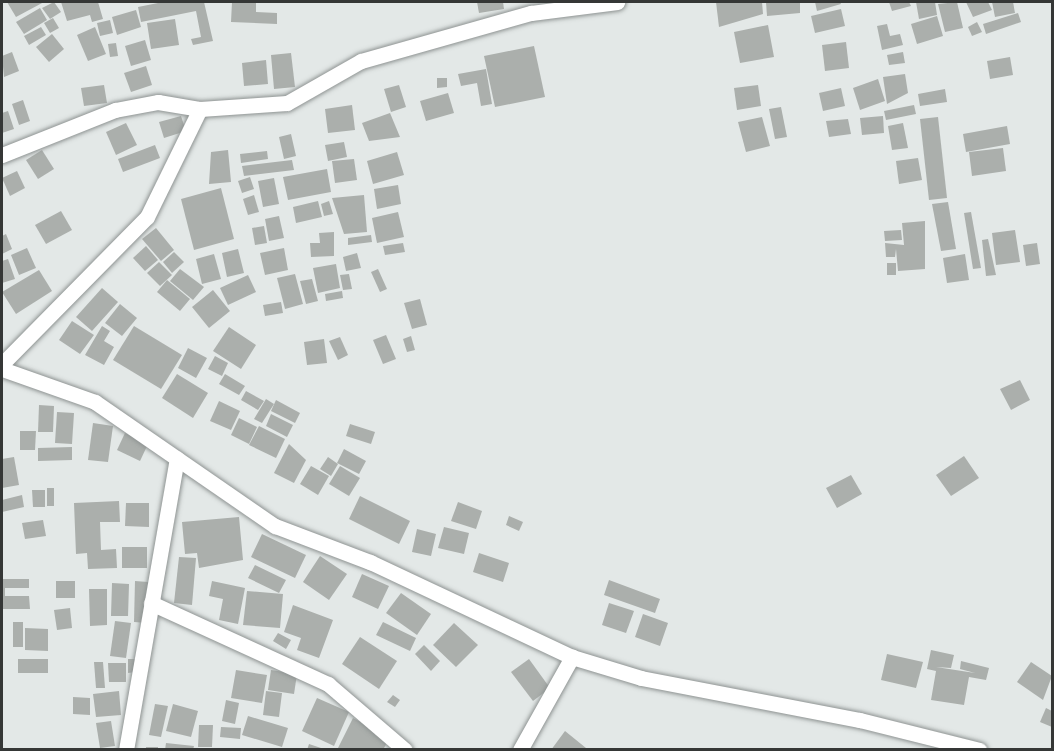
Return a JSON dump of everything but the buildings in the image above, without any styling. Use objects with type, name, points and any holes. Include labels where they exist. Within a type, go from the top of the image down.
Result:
[{"type":"street","points":[[2,155],[115,110],[158,102],[200,109],[287,103],[361,61],[530,7],[617,2]]},
{"type":"street","points":[[200,109],[147,217],[2,367],[94,402],[274,526],[370,562],[572,657],[641,678],[979,750]]},
{"type":"street","points":[[126,750],[177,458]]},
{"type":"street","points":[[151,603],[328,684],[405,750]]},
{"type":"street","points":[[520,750],[572,657]]}]
